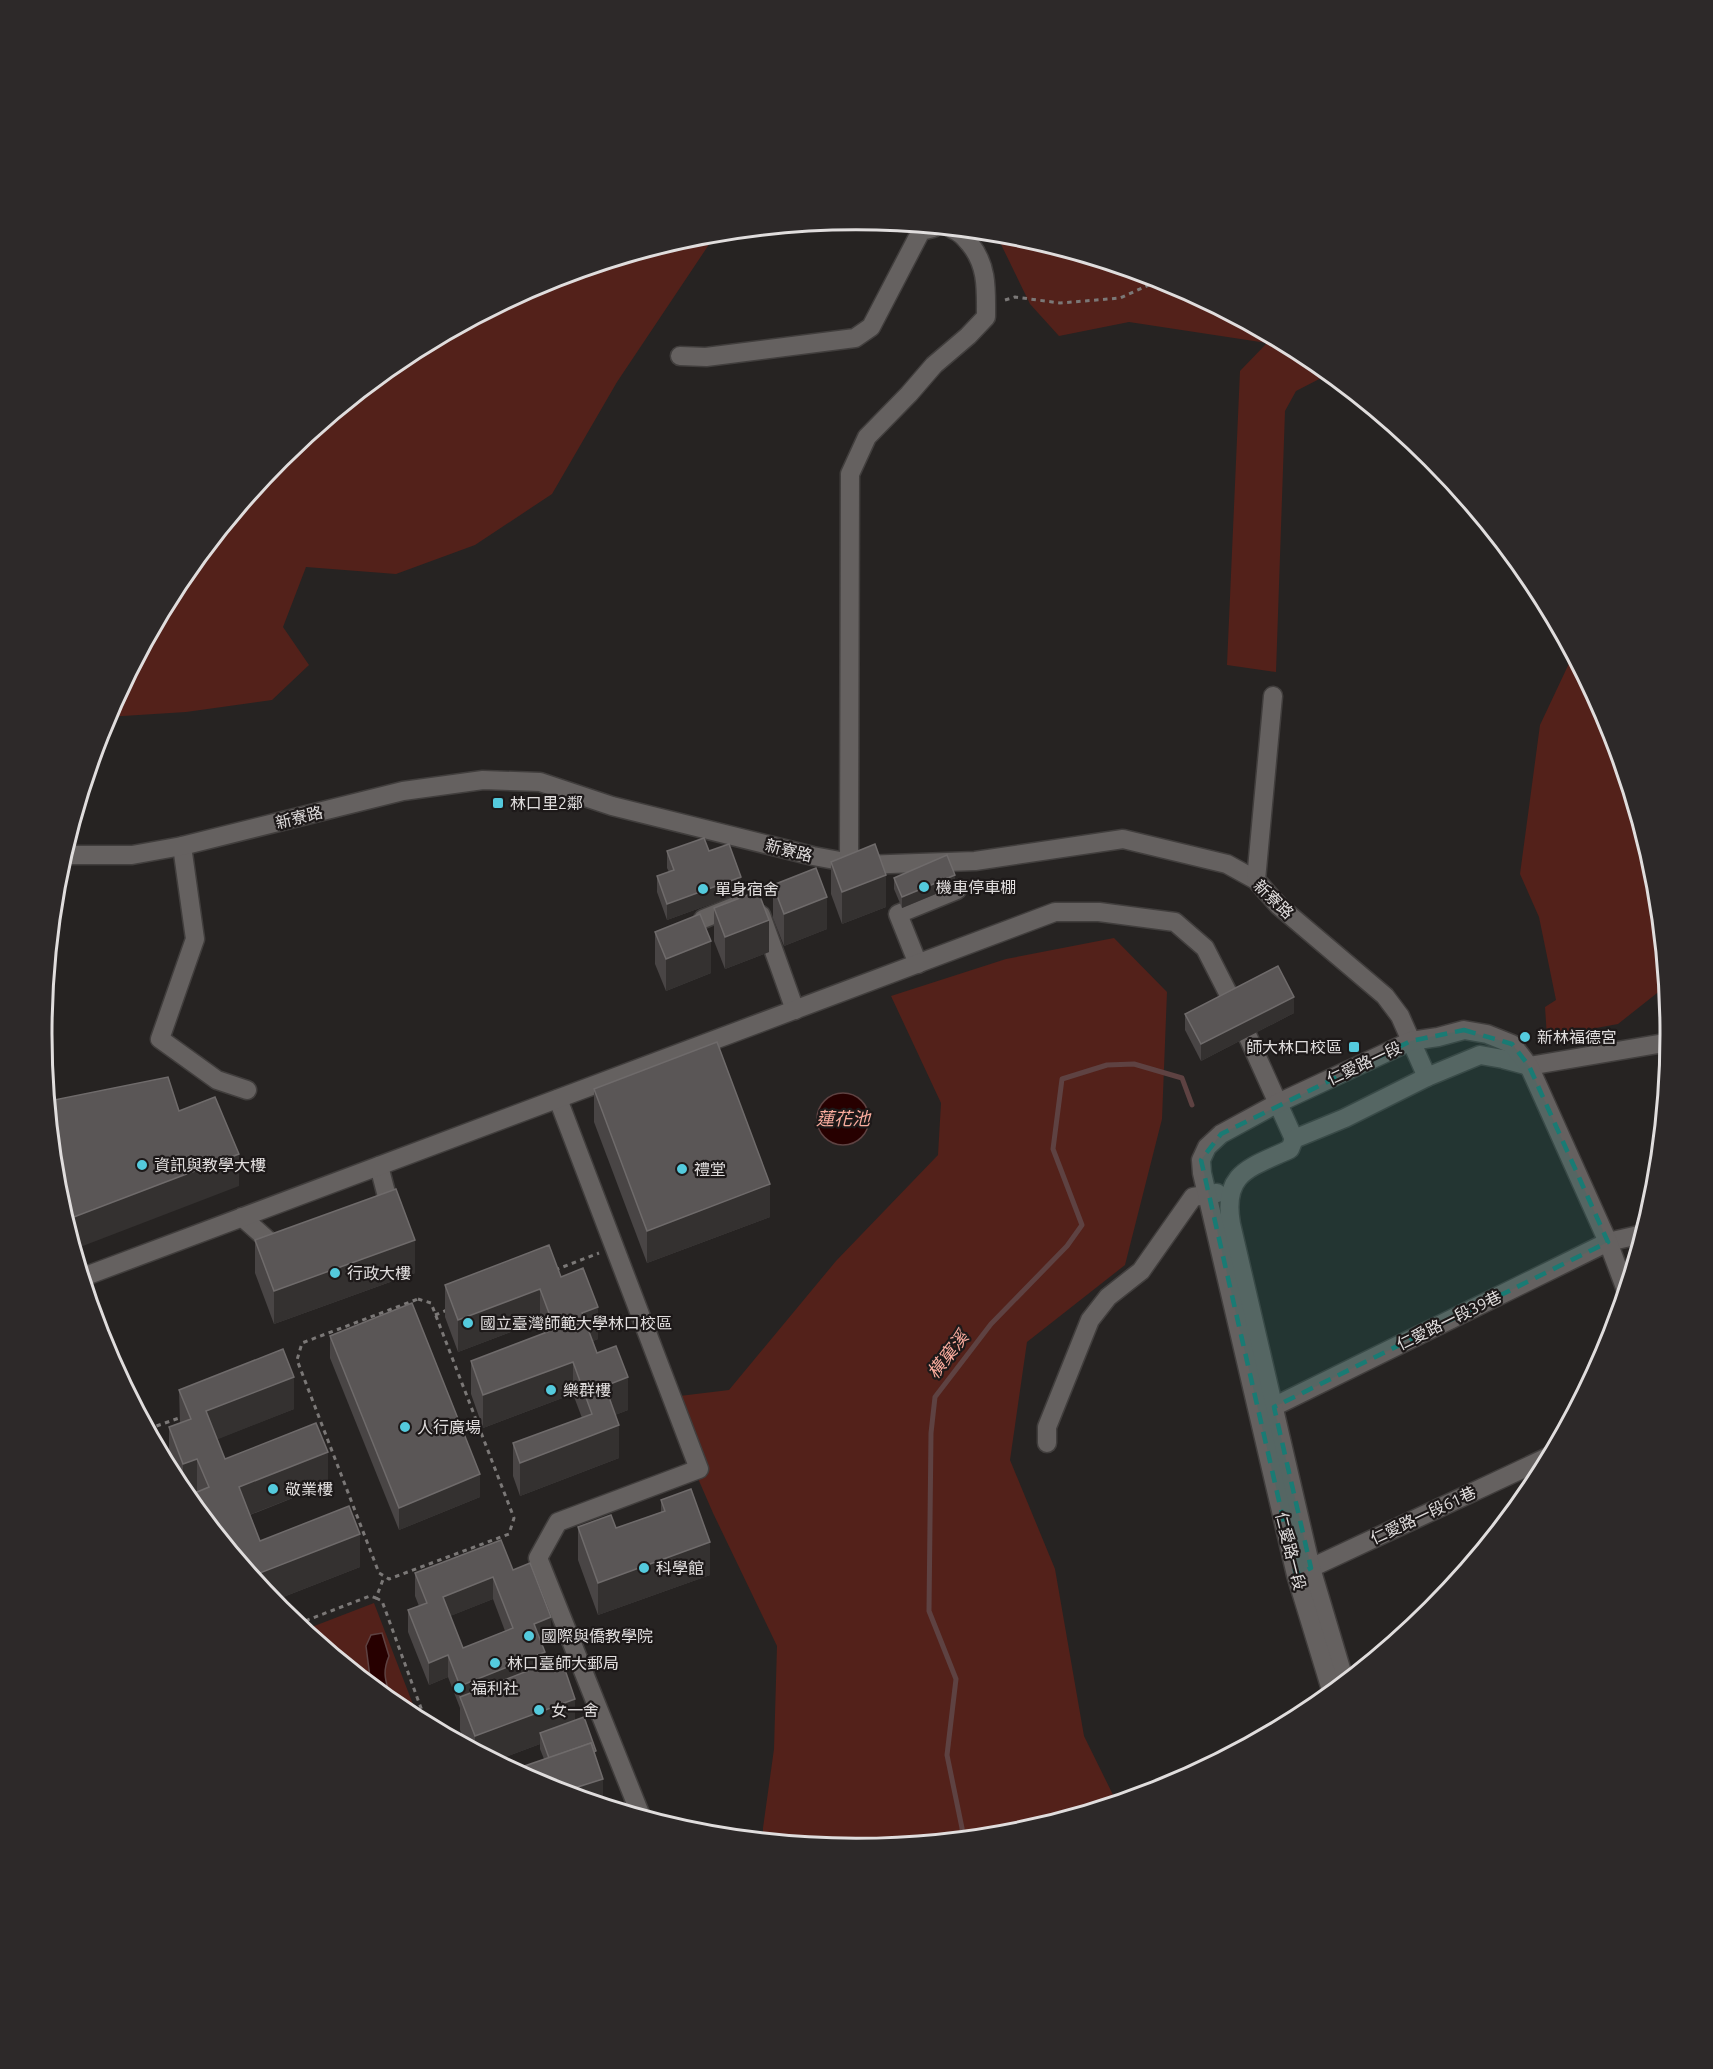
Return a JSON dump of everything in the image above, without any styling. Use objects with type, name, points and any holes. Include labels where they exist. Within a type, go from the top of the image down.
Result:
[{"type":"street","points":[[680,356],[706,357],[855,338],[871,327],[920,233]]},
{"type":"street","points":[[849,863],[850,474],[867,437],[934,365],[986,317],[986,279],[979,255],[965,238]]},
{"type":"street","points":[[1256,880],[1273,696]]},
{"type":"street","name":"新寮路","points":[[73,855],[132,855],[182,846],[403,792],[483,780],[540,782],[612,806],[813,856],[862,865],[975,861],[1123,839],[1227,864],[1256,880],[1279,906],[1385,996],[1400,1016],[1427,1077]]},
{"type":"street","points":[[182,846],[195,939],[160,1039],[217,1080],[247,1090]]},
{"type":"street","points":[[918,964],[898,914],[957,890]]},
{"type":"street","points":[[703,919],[756,898],[795,1010]]},
{"type":"street","points":[[89,1275],[1054,912],[1099,912],[1175,922],[1205,948],[1230,997],[1294,1139],[1290,1149],[1239,1176],[1230,1192],[1193,1197],[1140,1271],[1108,1297],[1090,1320],[1047,1427],[1047,1443]]},
{"type":"street","name":"仁愛路一段","points":[[1330,1684],[1266,1411],[1202,1173],[1201,1160],[1207,1147],[1221,1134],[1278,1103],[1411,1041],[1464,1030],[1487,1034],[1512,1044],[1529,1066],[1608,1242],[1622,1279]]},
{"type":"street","points":[[1294,1139],[1345,1118],[1427,1077],[1480,1055],[1529,1066],[1660,1044]]},
{"type":"street","points":[[558,1099],[699,1469],[558,1522],[538,1558],[638,1808]]},
{"type":"street","points":[[368,1216],[390,1208],[379,1166]]},
{"type":"street","name":"仁愛路一段","points":[[1230,1192],[1232,1224],[1266,1411]]},
{"type":"street","points":[[242,1217],[279,1251],[301,1242]]},
{"type":"street","name":"仁愛路一段39巷","points":[[1266,1411],[1608,1242],[1635,1236]]},
{"type":"street","name":"仁愛路一段61巷","points":[[1303,1571],[1537,1462]]},
{"type":"street","name":"仁愛路一段","points":[[1303,1571],[1342,1675]]},
{"type":"path","points":[[986,306],[1015,297],[1060,303],[1120,298],[1148,286]]},
{"type":"path","points":[[551,1271],[615,1247]]},
{"type":"path","points":[[418,1299],[430,1303],[514,1518],[509,1534],[389,1579],[385,1577],[379,1573],[297,1360],[302,1343],[418,1299]]},
{"type":"path","points":[[435,1315],[456,1307]]},
{"type":"path","points":[[155,1427],[192,1413]]},
{"type":"path","points":[[376,1598],[385,1577]]},
{"type":"path","points":[[306,1620],[370,1596],[382,1600],[420,1710]]},
{"type":"highlighted area","points":[[1464,1030],[1512,1044],[1529,1066],[1608,1242],[1274,1407],[1311,1568],[1296,1575],[1201,1160],[1221,1134],[1411,1041]]},
{"type":"shaded area","points":[[709,244],[617,382],[552,494],[475,545],[396,574],[306,567],[283,627],[309,665],[272,700],[186,712],[119,716],[160,632],[219,545],[252,504],[326,430],[410,366],[501,313],[598,273],[648,258]]},
{"type":"shaded area","points":[[1001,244],[1065,258],[1115,273],[1212,313],[1266,343],[1129,322],[1059,336],[1030,304]]},
{"type":"shaded area","points":[[1267,343],[1320,378],[1296,391],[1285,411],[1276,672],[1227,665],[1240,371]]},
{"type":"shaded area","points":[[1569,663],[1599,727],[1618,776],[1633,826],[1654,930],[1659,982],[1659,991],[1618,1024],[1547,1037],[1545,1007],[1556,1000],[1539,917],[1520,874],[1540,725]]},
{"type":"shaded area","points":[[1114,938],[1167,992],[1162,1119],[1125,1265],[1027,1342],[1010,1460],[1055,1569],[1084,1736],[1114,1796],[1065,1811],[961,1832],[909,1837],[856,1838],[763,1833],[774,1749],[777,1646],[713,1513],[663,1398],[729,1390],[836,1261],[938,1155],[941,1103],[891,996],[1006,959]]},
{"type":"shaded area","points":[[374,1603],[413,1705],[367,1672],[313,1627]]},
{"type":"water","name":"蓮花池","points":[[843,1093],[857,1097],[865,1105],[869,1119],[865,1133],[857,1141],[843,1145],[829,1141],[821,1133],[817,1119],[821,1105],[829,1097]]},
{"type":"water","points":[[382,1633],[389,1656],[385,1674],[387,1686],[370,1674],[366,1646],[371,1635]]},
{"type":"building","points":[[704,838],[709,851],[729,844],[741,877],[667,904],[657,876],[674,870],[667,851]]},
{"type":"building","points":[[875,844],[886,875],[842,892],[831,862]]},
{"type":"building","points":[[947,855],[955,875],[902,897],[894,878]]},
{"type":"building","points":[[816,868],[827,897],[784,914],[773,885]]},
{"type":"building","points":[[758,891],[769,920],[725,937],[714,908]]},
{"type":"building","points":[[700,914],[711,941],[666,959],[655,932]]},
{"type":"building","points":[[1278,966],[1294,997],[1201,1044],[1185,1014]]},
{"type":"building","name":"禮堂","points":[[717,1042],[770,1184],[647,1231],[594,1089]]},
{"type":"building","name":"資訊與教學大樓","points":[[168,1077],[179,1111],[215,1097],[239,1154],[74,1217],[59,1139],[55,1100]]},
{"type":"building","points":[[396,1189],[415,1240],[274,1291],[255,1240]]},
{"type":"building","points":[[549,1245],[561,1277],[583,1268],[598,1307],[582,1313],[597,1353],[616,1346],[628,1377],[605,1386],[619,1425],[520,1463],[513,1443],[592,1414],[573,1362],[483,1395],[471,1361],[555,1329],[540,1289],[458,1320],[445,1285]]},
{"type":"building","name":"人行廣場","points":[[412,1303],[480,1474],[399,1508],[330,1336]]},
{"type":"building","points":[[283,1349],[294,1377],[206,1411],[225,1459],[316,1423],[328,1452],[239,1487],[260,1541],[349,1506],[360,1534],[260,1573],[196,1492],[209,1487],[197,1459],[183,1464],[169,1427],[191,1419],[179,1390]]},
{"type":"building","points":[[691,1489],[710,1542],[598,1583],[578,1527],[611,1515],[616,1528],[665,1511],[661,1500]]},
{"type":"building","points":[[501,1540],[513,1570],[530,1563],[551,1617],[534,1624],[545,1652],[460,1686],[448,1655],[429,1663],[408,1610],[427,1603],[415,1573]],"holes":[[[493,1577],[513,1628],[463,1648],[443,1597]]]},
{"type":"building","points":[[561,1658],[575,1699],[475,1736],[460,1697]]},
{"type":"building","points":[[584,1717],[596,1751],[594,1752],[591,1743],[549,1758],[540,1733]]},
{"type":"building","points":[[591,1743],[603,1779],[576,1788],[524,1766]]},
{"type":"waterway","name":"橫窠溪","points":[[962,1832],[947,1755],[956,1679],[929,1611],[931,1433],[935,1397],[991,1324],[1067,1246],[1082,1225],[1053,1149],[1062,1079],[1107,1065],[1134,1064],[1182,1078],[1192,1105]]},
{"type":"place","name":"林口里2鄰","points":[[498,803]]},
{"type":"place","name":"機車停車棚","points":[[924,887]]},
{"type":"place","name":"單身宿舍","points":[[703,889]]},
{"type":"place","name":"新林福德宮","points":[[1525,1037]]},
{"type":"place","name":"師大林口校區","points":[[1354,1047]]},
{"type":"place","name":"資訊與教學大樓","points":[[142,1165]]},
{"type":"place","name":"禮堂","points":[[682,1169]]},
{"type":"place","name":"行政大樓","points":[[335,1273]]},
{"type":"place","name":"國立臺灣師範大學林口校區","points":[[468,1323]]},
{"type":"place","name":"樂群樓","points":[[551,1390]]},
{"type":"place","name":"人行廣場","points":[[405,1427]]},
{"type":"place","name":"敬業樓","points":[[273,1489]]},
{"type":"place","name":"科學館","points":[[644,1568]]},
{"type":"place","name":"國際與僑教學院","points":[[529,1636]]},
{"type":"place","name":"林口臺師大郵局","points":[[495,1663]]},
{"type":"place","name":"福利社","points":[[459,1688]]},
{"type":"place","name":"女一舍","points":[[539,1710]]}]
